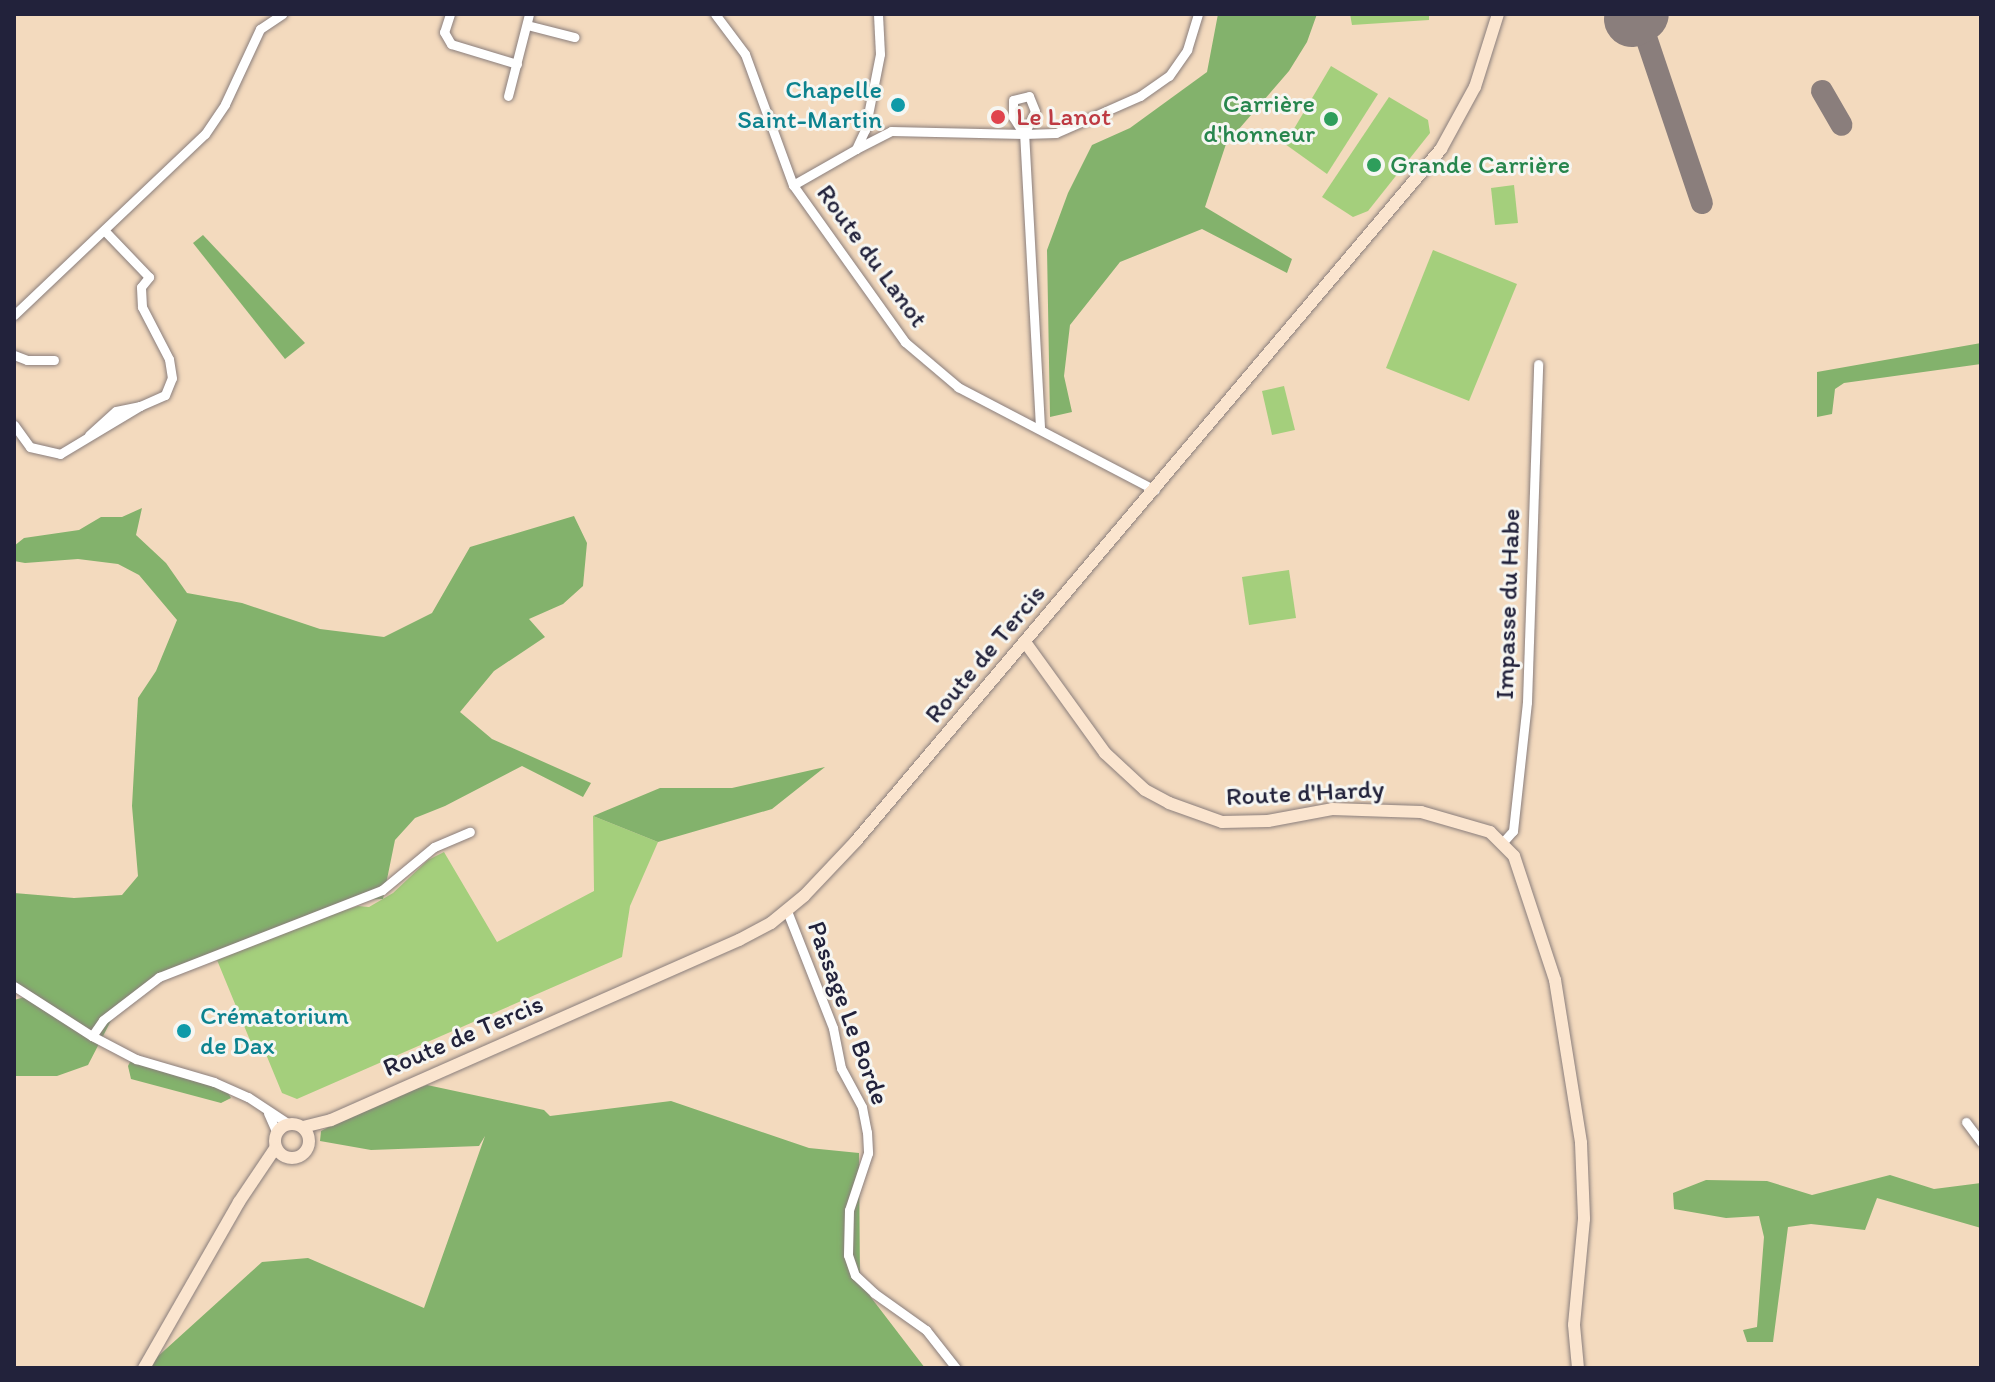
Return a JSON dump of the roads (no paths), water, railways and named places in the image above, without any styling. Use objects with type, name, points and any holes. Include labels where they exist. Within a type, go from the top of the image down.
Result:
[{"type":"main road","name":"Route de Tercis","points":[[303,1127],[331,1120],[739,940],[787,911],[846,853],[1441,149],[1475,87],[1498,14]]},
{"type":"main road","name":"Route d'Hardy","points":[[1025,642],[1087,730],[1125,774],[1145,790],[1195,814],[1222,822],[1268,821],[1332,809],[1392,809],[1456,820],[1490,832],[1503,842]]},
{"type":"main road","points":[[1503,842],[1522,872],[1555,980],[1581,1143],[1584,1204],[1574,1325],[1578,1368]]},
{"type":"main road","name":"Route de Tercis","points":[[310,1139],[331,1120]]},
{"type":"main road","points":[[144,1368],[264,1167],[276,1147],[277,1133],[289,1124],[303,1127],[310,1139],[300,1157],[286,1157],[264,1167]]},
{"type":"main road","points":[[276,1147],[286,1157]]},
{"type":"street","points":[[14,315],[205,134],[225,104],[260,29],[282,14]]},
{"type":"street","points":[[450,14],[444,32],[451,44],[517,64]]},
{"type":"street","name":"Route du Lanot","points":[[715,14],[745,54],[793,185],[905,342],[958,387],[1040,427],[1155,490]]},
{"type":"street","name":"Route du Lanot","points":[[856,149],[865,130],[880,54],[878,14]]},
{"type":"street","name":"Route du Lanot","points":[[793,185],[891,131],[1056,133],[1140,96],[1169,76],[1187,50],[1198,14]]},
{"type":"street","points":[[508,96],[528,19],[574,37]]},
{"type":"street","points":[[1024,134],[1040,427]]},
{"type":"street","points":[[14,425],[30,447],[52,455],[70,450],[123,407],[140,406],[165,395],[170,388],[173,369],[142,307],[141,287],[149,277],[104,230]]},
{"type":"street","points":[[14,355],[27,360],[54,360]]},
{"type":"street","name":"Impasse du Habe","points":[[1503,842],[1513,831],[1527,702],[1538,364]]},
{"type":"street","points":[[92,1036],[103,1020],[159,977],[382,890],[434,847],[470,832]]},
{"type":"street","name":"Passage Le Borde","points":[[787,911],[833,1028],[841,1068],[862,1107],[867,1132],[868,1153],[849,1210],[848,1255],[855,1275],[926,1330],[956,1368]]},
{"type":"street","points":[[14,986],[92,1036],[136,1059],[214,1082],[248,1097],[289,1124]]},
{"type":"street","points":[[268,1113],[277,1133]]},
{"type":"street","points":[[1966,1122],[1981,1142]]},
{"type":"place","name":"Chapelle Saint-Martin","points":[[898,105]]},
{"type":"place","name":"Le Lanot","points":[[998,117]]},
{"type":"place","name":"Carrière d'honneur","points":[[1331,119]]},
{"type":"place","name":"Grande Carrière","points":[[1374,165]]},
{"type":"place","name":"Crématorium de Dax","points":[[184,1031]]}]
